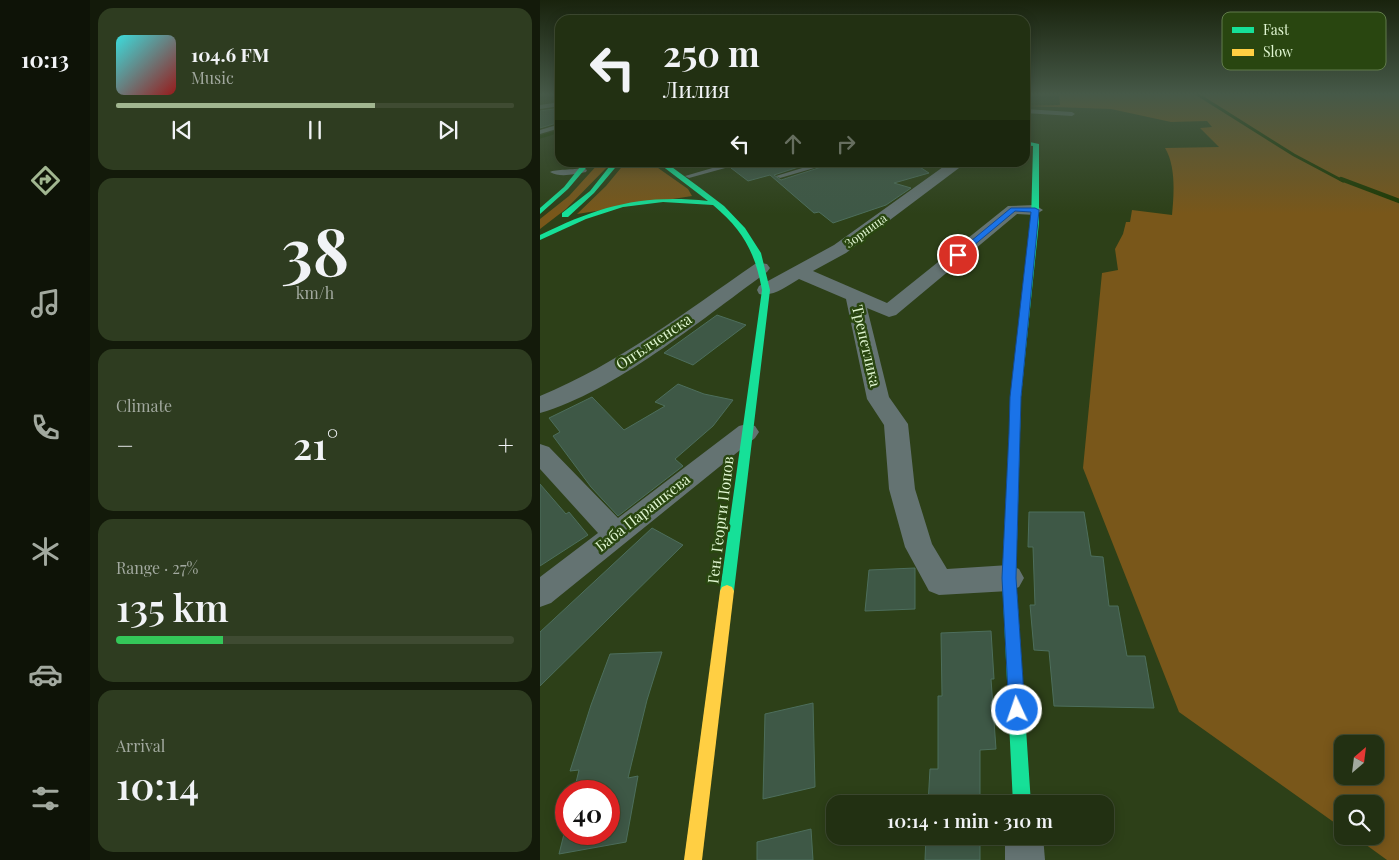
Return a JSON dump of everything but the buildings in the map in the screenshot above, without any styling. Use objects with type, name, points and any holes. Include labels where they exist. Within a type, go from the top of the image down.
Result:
[{"type":"street","points":[[1021,795],[1009,578],[1016,397],[1035,210],[1036,144],[1030,143]]},
{"type":"street","points":[[540,212],[585,167]]},
{"type":"street","points":[[540,236],[592,192],[613,167]]},
{"type":"street","points":[[666,167],[711,203]]},
{"type":"street","points":[[683,167],[711,203]]},
{"type":"street","name":"Зорница","points":[[766,290],[840,249],[953,167]]},
{"type":"street","points":[[540,236],[585,214],[618,203],[651,199],[711,203]]},
{"type":"street","name":"Ген. Георги Попов","points":[[694,860],[766,290],[756,251],[747,236],[711,203]]},
{"type":"street","name":"Трепетлика","points":[[799,272],[889,312],[1013,209],[1035,210]]},
{"type":"street","name":"Опълченска","points":[[540,405],[578,389],[636,356],[761,268]]},
{"type":"street","name":"Трепетлика","points":[[855,297],[866,353],[878,399],[896,424],[902,489],[919,547],[939,582],[1009,578]]},
{"type":"street","name":"Баба Парашкева","points":[[540,594],[747,432]]},
{"type":"street","points":[[540,454],[616,534]]},
{"type":"street","points":[[1025,845],[1026,860]]},
{"type":"lane","points":[[554,172],[570,173],[584,167]]},
{"type":"lane","points":[[690,176],[725,167]]},
{"type":"lane","points":[[780,176],[813,167]]},
{"type":"shaded area","points":[[1206,134],[1399,134],[1399,860],[1387,860],[1366,845],[1384,845],[1384,795],[1334,795],[1334,822],[1179,712],[1083,468],[1102,273],[1118,270],[1115,249],[1123,234],[1126,222],[1130,222],[1132,210],[1172,215],[1173,172],[1169,155],[1165,148],[1219,147]]},
{"type":"shaded area","points":[[595,167],[607,167],[566,209],[540,229],[540,219],[569,196]]},
{"type":"shaded area","points":[[622,167],[657,167],[688,189],[692,196],[577,214],[606,186]]},
{"type":"waterway","points":[[540,137],[550,134]]},
{"type":"waterway","points":[[1261,134],[1294,155],[1343,181]]},
{"type":"waterway","points":[[1341,179],[1399,201]]},
{"type":"traffic: fast","points":[[1021,795],[1009,578],[1016,397],[1035,222],[1036,144],[1030,143]]},
{"type":"traffic: fast","points":[[540,212],[566,188],[584,167]]},
{"type":"traffic: fast","points":[[565,215],[592,192],[613,167]]},
{"type":"traffic: fast","points":[[667,167],[721,208],[742,230],[757,253],[766,290],[727,591]]},
{"type":"traffic: fast","points":[[540,238],[583,218],[622,205],[663,200],[711,203]]},
{"type":"traffic: slow","points":[[693,860],[727,591]]},
{"type":"route","points":[[958,255],[1013,209],[1035,210],[1014,433],[1009,578],[1017,710]]}]
